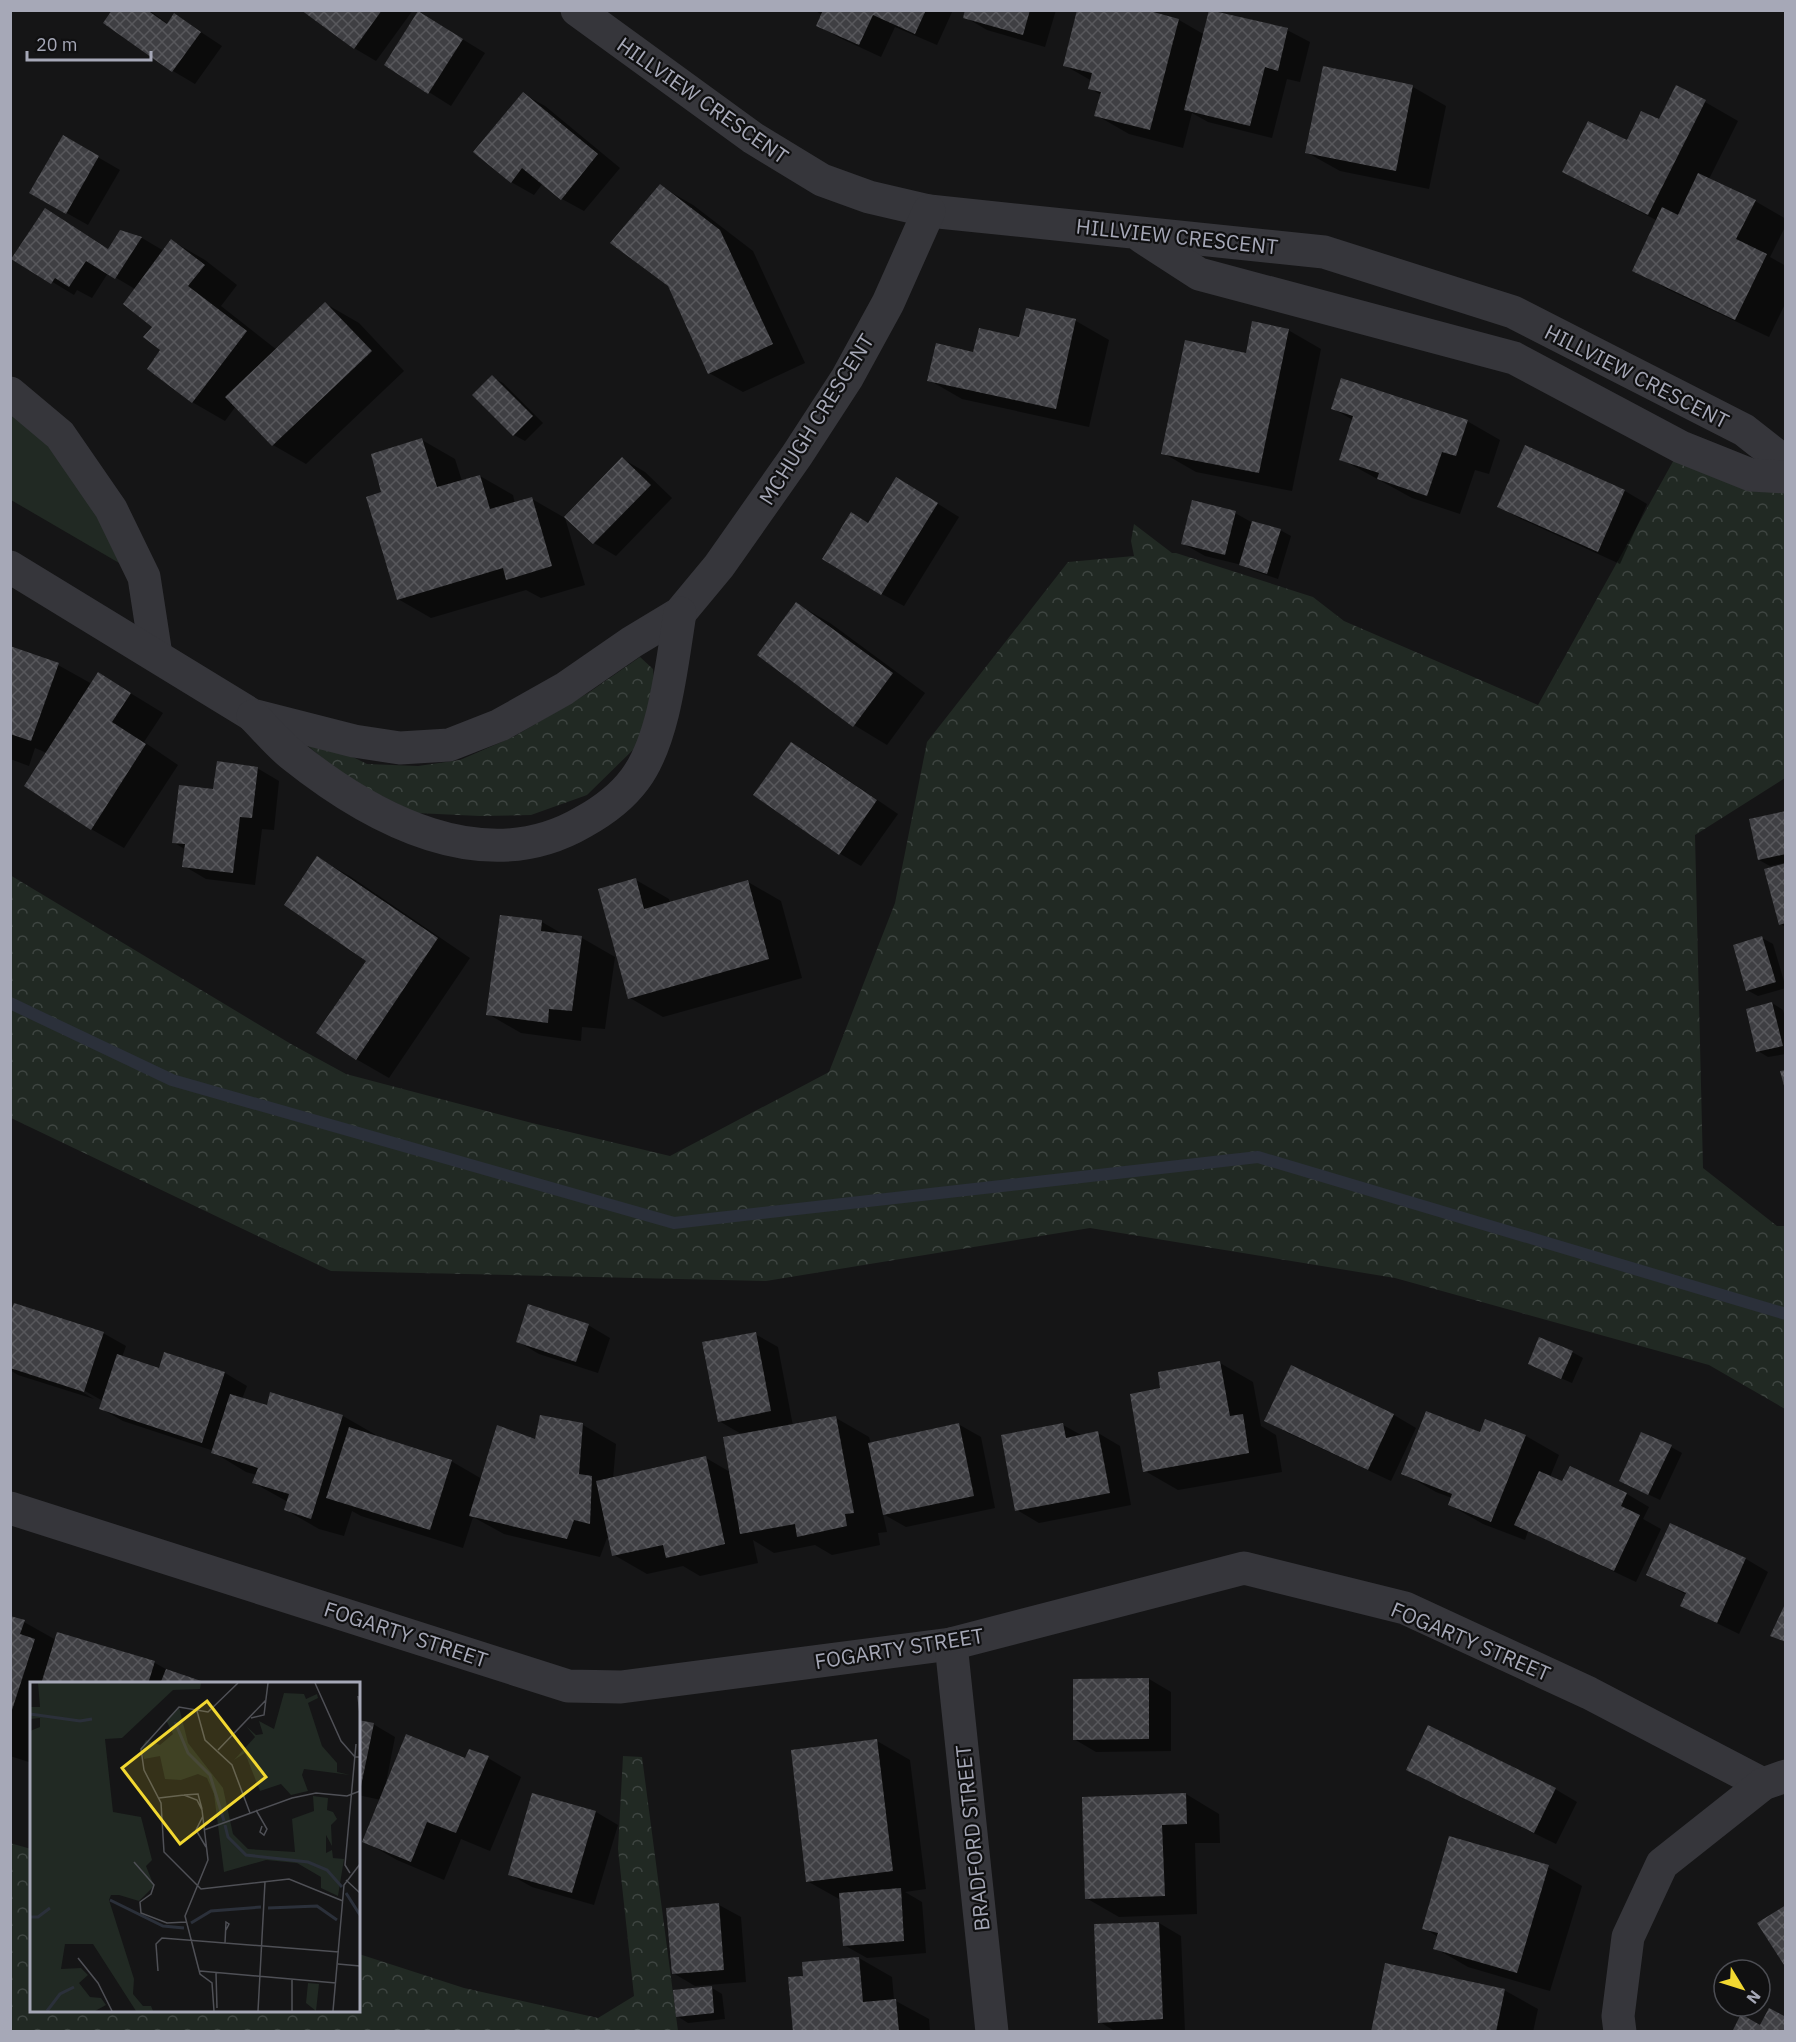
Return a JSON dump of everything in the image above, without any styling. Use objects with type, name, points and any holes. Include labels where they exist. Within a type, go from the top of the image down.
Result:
[{"type":"street","name":"HILLVIEW CRESCENT","points":[[577,10],[753,138],[822,180],[869,197],[929,211],[1324,252],[1513,312],[1744,430],[1785,463]]},
{"type":"street","name":"MCHUGH CRESCENT","points":[[252,715],[354,741],[400,748],[449,745],[500,725],[564,689],[632,642],[680,613],[719,566],[797,455],[847,378],[888,303],[929,211]]},
{"type":"street","points":[[1136,232],[1199,274],[1514,358],[1681,447],[1751,475],[1785,477]]},
{"type":"street","points":[[10,393],[60,435],[111,509],[144,577],[156,655]]},
{"type":"street","name":"MCHUGH CRESCENT","points":[[10,567],[252,715],[299,760],[342,791],[392,819],[440,839],[482,846],[528,844],[565,833],[607,809],[636,778],[654,743],[667,695],[680,613]]},
{"type":"street","name":"FOGARTY STREET","points":[[10,1508],[568,1686],[611,1688],[951,1644],[1244,1568],[1405,1608],[1774,1780]]},
{"type":"street","name":"BRADFORD STREET","points":[[951,1644],[992,2031]]},
{"type":"street","points":[[1620,2031],[1618,2016],[1628,1937],[1662,1864],[1774,1780]]},
{"type":"green space","points":[[10,405],[104,506],[126,567],[11,500]]},
{"type":"green space","points":[[1681,447],[1785,473],[1785,778],[1695,835],[1703,1168],[1777,1226],[1785,1226],[1785,1409],[1709,1365],[1395,1278],[1090,1228],[766,1281],[331,1271],[11,1118],[10,875],[291,1044],[346,1074],[532,1123],[670,1156],[829,1072],[895,903],[927,742],[1068,562],[1134,556],[1131,541],[1134,524],[1172,553],[1313,597],[1344,621],[1538,705]]},
{"type":"green space","points":[[640,657],[653,669],[656,699],[639,744],[587,795],[531,815],[480,816],[416,813],[344,777],[299,738],[321,741],[367,764],[418,766],[460,760],[515,736],[588,693]]},
{"type":"green space","points":[[623,1756],[642,1757],[678,2031],[11,2031],[10,1843],[30,1849],[30,2012],[360,2012],[360,1954],[464,1988],[598,2018],[634,1996],[618,1849]]},
{"type":"building","points":[[112,10],[147,10],[167,24],[174,13],[201,32],[172,72],[103,23]]},
{"type":"building","points":[[301,10],[382,10],[354,49]]},
{"type":"building","points":[[823,10],[926,10],[915,34],[873,15],[859,45],[816,26]]},
{"type":"building","points":[[965,10],[1030,10],[1023,35],[963,18]]},
{"type":"building","points":[[1077,10],[1146,10],[1179,19],[1150,130],[1094,116],[1101,92],[1088,89],[1092,73],[1063,66]]},
{"type":"building","points":[[1209,10],[1288,28],[1278,71],[1265,67],[1250,126],[1184,110]]},
{"type":"building","points":[[418,11],[463,39],[428,94],[384,65]]},
{"type":"building","points":[[1323,66],[1413,85],[1396,171],[1305,153]]},
{"type":"building","points":[[1676,85],[1706,100],[1648,215],[1562,172],[1588,121],[1627,140],[1641,111],[1659,119]]},
{"type":"building","points":[[523,92],[598,154],[561,200],[522,168],[511,183],[473,152]]},
{"type":"building","points":[[63,135],[99,156],[66,214],[29,193]]},
{"type":"building","points":[[1698,173],[1756,200],[1736,239],[1767,254],[1735,320],[1632,271],[1662,207],[1678,215]]},
{"type":"building","points":[[660,184],[720,230],[773,344],[708,374],[668,286],[610,243]]},
{"type":"building","points":[[45,208],[108,249],[120,230],[142,237],[115,279],[86,261],[69,287],[55,278],[51,284],[11,259]]},
{"type":"building","points":[[171,239],[205,265],[188,286],[247,331],[192,403],[147,369],[160,350],[143,337],[152,327],[123,304]]},
{"type":"building","points":[[325,302],[372,351],[272,446],[225,397]]},
{"type":"building","points":[[1026,308],[1076,319],[1056,409],[927,381],[936,343],[973,352],[979,328],[1019,337]]},
{"type":"building","points":[[1252,321],[1289,329],[1259,473],[1161,454],[1185,340],[1246,353]]},
{"type":"building","points":[[492,375],[533,416],[513,436],[472,395]]},
{"type":"building","points":[[1341,378],[1468,420],[1456,456],[1442,452],[1427,496],[1377,479],[1379,473],[1339,460],[1353,416],[1331,409]]},
{"type":"building","points":[[422,438],[437,487],[480,475],[490,509],[532,497],[552,566],[506,580],[503,568],[397,600],[366,497],[381,492],[371,454]]},
{"type":"building","points":[[1525,445],[1625,490],[1598,552],[1497,507]]},
{"type":"building","points":[[622,457],[651,485],[593,544],[564,517]]},
{"type":"building","points":[[896,477],[938,503],[881,595],[822,559],[851,512],[868,523]]},
{"type":"building","points":[[1192,500],[1236,511],[1225,555],[1181,544]]},
{"type":"building","points":[[1252,521],[1281,529],[1267,574],[1239,565]]},
{"type":"building","points":[[796,602],[893,673],[853,727],[757,655]]},
{"type":"building","points":[[10,646],[59,663],[31,741],[10,734]]},
{"type":"building","points":[[98,672],[131,693],[112,722],[146,744],[91,830],[24,786]]},
{"type":"building","points":[[791,742],[877,800],[839,855],[753,795]]},
{"type":"building","points":[[217,761],[258,767],[252,818],[240,817],[233,873],[182,867],[185,844],[172,843],[179,785],[213,789]]},
{"type":"building","points":[[1786,811],[1786,854],[1758,860],[1749,819]]},
{"type":"building","points":[[317,856],[438,938],[356,1060],[316,1033],[366,961],[284,905]]},
{"type":"building","points":[[1786,863],[1786,923],[1779,925],[1764,869]]},
{"type":"building","points":[[636,878],[644,909],[748,880],[769,959],[628,999],[598,889]]},
{"type":"building","points":[[500,915],[542,920],[541,931],[582,936],[572,1011],[549,1009],[548,1023],[486,1015]]},
{"type":"building","points":[[1762,936],[1776,982],[1746,991],[1733,945]]},
{"type":"building","points":[[1772,1002],[1783,1046],[1756,1052],[1746,1009]]},
{"type":"building","points":[[1786,1070],[1786,1089],[1785,1089],[1780,1071]]},
{"type":"building","points":[[14,1303],[104,1332],[84,1392],[10,1368],[10,1314]]},
{"type":"building","points":[[528,1304],[589,1324],[576,1362],[516,1342]]},
{"type":"building","points":[[756,1332],[771,1411],[718,1422],[702,1342]]},
{"type":"building","points":[[1539,1337],[1573,1351],[1561,1379],[1528,1364]]},
{"type":"building","points":[[164,1352],[225,1372],[202,1443],[99,1409],[117,1354],[159,1368]]},
{"type":"building","points":[[1220,1361],[1230,1416],[1243,1414],[1249,1453],[1143,1472],[1130,1394],[1160,1388],[1158,1372]]},
{"type":"building","points":[[1291,1365],[1394,1414],[1368,1470],[1264,1421]]},
{"type":"building","points":[[270,1392],[343,1415],[311,1519],[284,1510],[289,1494],[252,1483],[258,1468],[211,1453],[230,1394],[267,1405]]},
{"type":"building","points":[[1426,1411],[1480,1432],[1485,1419],[1526,1435],[1491,1522],[1448,1505],[1452,1494],[1401,1474]]},
{"type":"building","points":[[540,1415],[583,1423],[579,1474],[592,1476],[590,1524],[574,1520],[567,1539],[469,1516],[497,1425],[535,1439]]},
{"type":"building","points":[[836,1416],[854,1513],[845,1514],[847,1526],[797,1537],[795,1524],[740,1534],[723,1437]]},
{"type":"building","points":[[959,1423],[974,1496],[883,1515],[868,1443]]},
{"type":"building","points":[[1063,1423],[1066,1438],[1098,1431],[1110,1493],[1015,1511],[1001,1435]]},
{"type":"building","points":[[349,1427],[452,1460],[430,1530],[326,1498]]},
{"type":"building","points":[[1641,1432],[1672,1445],[1648,1495],[1619,1481]]},
{"type":"building","points":[[706,1456],[725,1544],[666,1558],[663,1545],[612,1556],[596,1481]]},
{"type":"building","points":[[1570,1466],[1627,1493],[1621,1506],[1640,1515],[1614,1571],[1514,1525],[1539,1471],[1562,1481]]},
{"type":"building","points":[[1670,1523],[1746,1558],[1717,1623],[1680,1606],[1686,1593],[1646,1575]]},
{"type":"building","points":[[1786,1602],[1786,1642],[1770,1636]]},
{"type":"building","points":[[10,1616],[25,1620],[20,1634],[35,1639],[11,1713]]},
{"type":"building","points":[[57,1632],[155,1661],[149,1682],[42,1682]]},
{"type":"building","points":[[166,1669],[204,1682],[161,1682]]},
{"type":"building","points":[[1149,1678],[1149,1739],[1073,1740],[1073,1679]]},
{"type":"building","points":[[360,1720],[374,1723],[360,1791]]},
{"type":"building","points":[[1428,1725],[1556,1788],[1534,1833],[1406,1770]]},
{"type":"building","points":[[406,1734],[465,1758],[469,1749],[489,1756],[456,1833],[427,1822],[411,1862],[362,1842]]},
{"type":"building","points":[[877,1739],[893,1871],[806,1882],[791,1750]]},
{"type":"building","points":[[532,1793],[596,1811],[572,1893],[508,1875]]},
{"type":"building","points":[[1186,1793],[1187,1824],[1162,1825],[1165,1896],[1085,1899],[1082,1797]]},
{"type":"building","points":[[1449,1836],[1549,1865],[1517,1973],[1433,1949],[1438,1933],[1422,1929]]},
{"type":"building","points":[[901,1888],[904,1941],[843,1946],[839,1893]]},
{"type":"building","points":[[719,1903],[724,1970],[672,1974],[666,1908]]},
{"type":"building","points":[[1786,1905],[1786,1968],[1757,1923]]},
{"type":"building","points":[[1159,1922],[1163,2019],[1098,2023],[1094,1924]]},
{"type":"building","points":[[859,1957],[863,2002],[896,1999],[899,2032],[793,2032],[788,1977],[803,1976],[802,1962]]},
{"type":"building","points":[[1385,1963],[1505,1989],[1496,2032],[1371,2032]]},
{"type":"building","points":[[712,1986],[714,2013],[676,2017],[673,1990]]},
{"type":"building","points":[[1772,2010],[1786,2017],[1786,2032],[1732,2032],[1739,2018],[1748,2018],[1760,2025],[1764,2018],[1772,2018]]},
{"type":"waterway","points":[[10,1003],[172,1080],[674,1223],[1258,1157],[1786,1314]]}]
